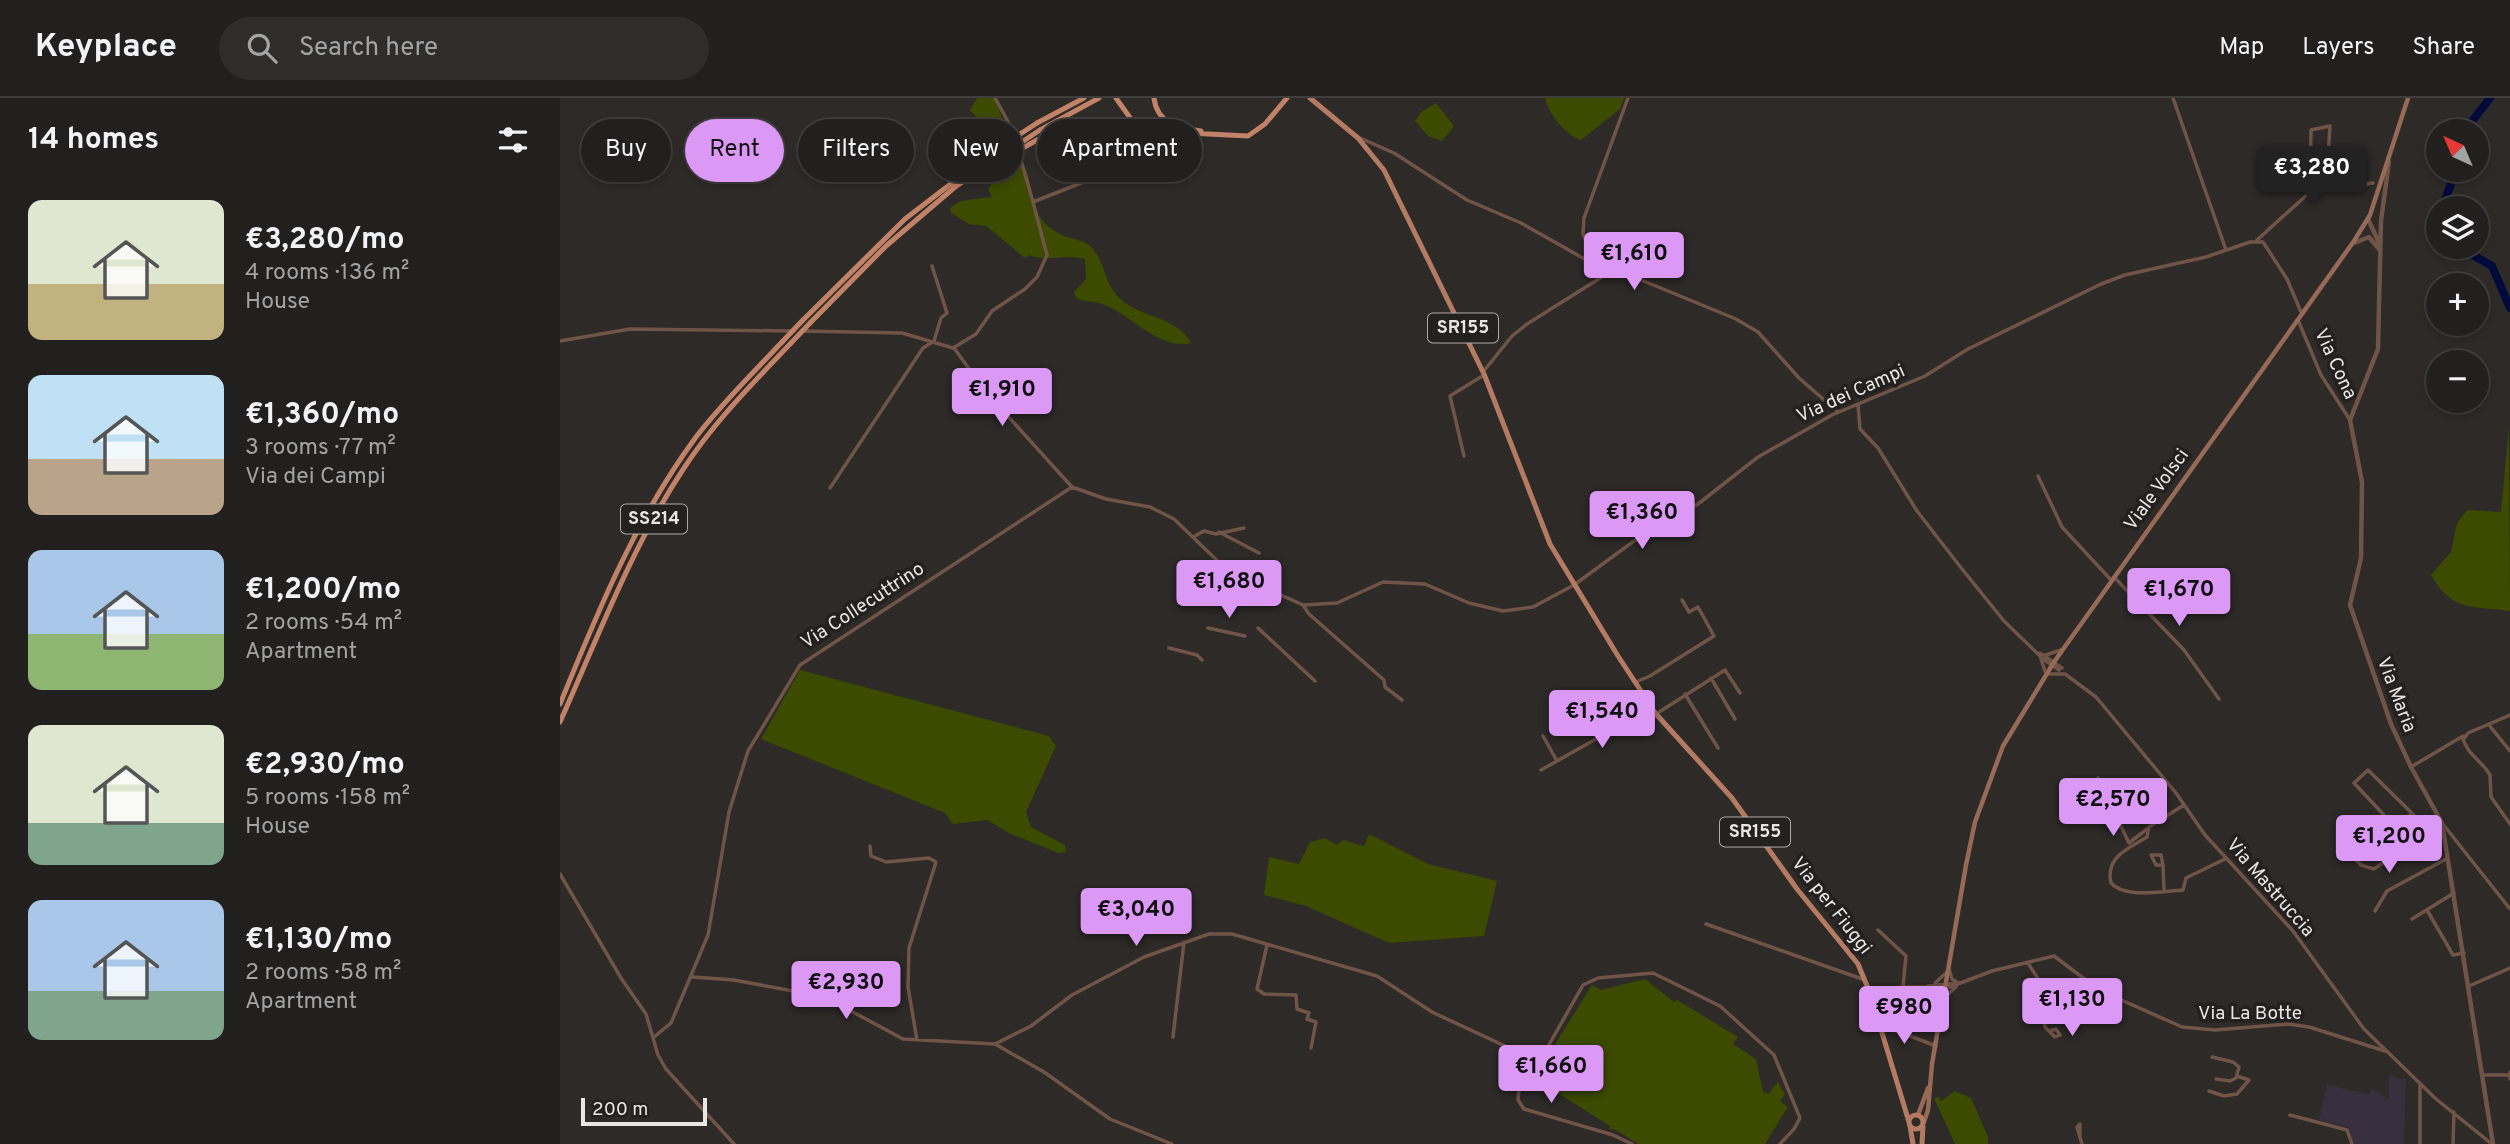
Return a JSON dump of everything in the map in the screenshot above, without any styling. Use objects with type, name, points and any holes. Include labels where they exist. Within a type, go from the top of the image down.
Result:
[{"type":"highway","name":"SS214","points":[[560,704],[624,557],[659,493],[718,410],[803,320],[950,181],[1037,123],[1084,98]]},
{"type":"highway","name":"SS214","points":[[1023,141],[1099,98]]},
{"type":"highway","points":[[1116,98],[1132,119]]},
{"type":"highway","points":[[1154,98],[1158,111],[1168,122],[1221,135]]},
{"type":"highway","points":[[1202,134],[1239,137],[1254,133],[1287,98]]},
{"type":"highway","name":"SS214","points":[[560,722],[631,564],[671,488],[732,406],[883,244],[963,182]]},
{"type":"main road","name":"SR155","points":[[1310,98],[1358,138],[1384,170],[1484,373],[1550,544],[1574,585]]},
{"type":"main road","name":"Viale Volsci","points":[[1922,1144],[1923,1123],[1928,1110],[1936,1046],[1975,822],[2003,746],[2053,662],[2368,219],[2408,98]]},
{"type":"main road","name":"Via per Fiuggi","points":[[1574,585],[1651,708],[1732,798],[1797,889],[1849,951],[1870,993],[1909,1124]]},
{"type":"main road","name":"Viale Volsci","points":[[1916,1115],[1923,1107],[1931,1077]]},
{"type":"main road","name":"Via per Fiuggi","points":[[1902,1096],[1923,1123]]},
{"type":"main road","points":[[1913,1144],[1909,1124],[1916,1115]]},
{"type":"main road","points":[[1909,1124],[1916,1130],[1923,1123]]},
{"type":"street","points":[[953,348],[976,334],[992,311],[1025,289],[1046,262],[1047,255],[1012,129],[995,98]]},
{"type":"street","points":[[1595,261],[1583,234],[1584,218],[1628,98]]},
{"type":"street","points":[[2173,98],[2226,250]]},
{"type":"street","points":[[2310,192],[2311,130],[2330,126],[2326,188]]},
{"type":"street","points":[[1358,138],[1394,153],[1467,200],[1521,223],[1590,262],[1595,261],[1736,319],[1758,332],[1799,378],[1838,412]]},
{"type":"street","points":[[2350,420],[2378,349],[2381,238],[2390,155]]},
{"type":"street","points":[[1033,202],[1084,182]]},
{"type":"street","points":[[2256,241],[2310,192],[2373,183]]},
{"type":"street","points":[[2368,219],[2378,226],[2381,238]]},
{"type":"street","points":[[2368,219],[2381,253]]},
{"type":"street","points":[[2351,245],[2369,237],[2381,253]]},
{"type":"street","points":[[2256,241],[2263,242],[2287,279],[2301,312]]},
{"type":"street","name":"Via dei Campi","points":[[1072,488],[1107,499],[1150,507],[1174,519],[1228,571],[1303,605],[1337,603],[1383,582],[1425,583],[1469,603],[1503,611],[1533,607],[1574,585],[1634,541],[1698,505],[1758,457],[1838,412],[1926,376],[1968,349],[2101,284],[2144,269],[2206,257],[2256,241]]},
{"type":"street","points":[[1464,456],[1449,399],[1451,394],[1484,373],[1512,336],[1527,324],[1605,275],[1601,264]]},
{"type":"street","points":[[830,488],[923,348],[934,341],[948,309],[932,266]]},
{"type":"street","name":"Via Cona","points":[[2297,319],[2326,384],[2350,420]]},
{"type":"street","points":[[560,341],[630,329],[886,332],[934,341],[953,348],[986,392],[1072,488]]},
{"type":"street","points":[[1858,405],[1860,429],[1878,448],[1917,511],[2004,621],[2044,656],[2046,674],[2063,671],[2063,649],[2044,656]]},
{"type":"street","name":"Via Maria","points":[[2350,420],[2362,482],[2361,558],[2350,605],[2384,706],[2411,768],[2442,823],[2492,1144]]},
{"type":"street","points":[[2038,476],[2062,527],[2185,650],[2219,699]]},
{"type":"street","name":"Via Collecuttrino","points":[[654,1037],[665,1031],[671,1023],[693,977],[714,912],[737,780],[748,751],[800,664],[1072,488]]},
{"type":"street","points":[[1193,537],[1204,531],[1219,533],[1244,528]]},
{"type":"street","points":[[1219,533],[1259,553]]},
{"type":"street","points":[[1634,682],[1650,676],[1714,636],[1698,607],[1689,612],[1682,600]]},
{"type":"street","points":[[1303,605],[1309,614],[1384,680],[1385,687],[1402,700]]},
{"type":"street","points":[[1208,628],[1245,636]]},
{"type":"street","points":[[1258,628],[1315,681]]},
{"type":"street","points":[[1169,648],[1197,655],[1202,660]]},
{"type":"street","name":"Via Mastruccia","points":[[2044,656],[2096,697],[2226,859],[2273,907],[2345,1007],[2420,1084],[2492,1144]]},
{"type":"street","points":[[1656,714],[1725,670],[1740,693]]},
{"type":"street","points":[[1711,677],[1735,719]]},
{"type":"street","points":[[1685,694],[1718,748]]},
{"type":"street","points":[[1541,770],[1651,708]]},
{"type":"street","points":[[2411,768],[2464,735],[2510,715]]},
{"type":"street","points":[[2489,725],[2510,751]]},
{"type":"street","points":[[2464,735],[2469,751],[2490,775],[2491,797],[2510,824]]},
{"type":"street","points":[[1542,736],[1557,761]]},
{"type":"street","points":[[2412,845],[2354,783],[2368,770],[2430,831]]},
{"type":"street","points":[[2098,778],[2129,843],[2184,805]]},
{"type":"street","points":[[2396,829],[2411,814]]},
{"type":"street","points":[[2338,841],[2361,865],[2370,869],[2412,845],[2442,823],[2510,909]]},
{"type":"street","points":[[2149,827],[2147,837],[2113,860],[2109,872],[2111,883],[2121,890],[2183,890],[2186,878],[2226,859]]},
{"type":"street","points":[[870,846],[871,856],[878,861],[929,858],[936,862],[909,948],[908,987],[918,1040]]},
{"type":"street","points":[[2375,911],[2387,891],[2448,858]]},
{"type":"street","points":[[2163,865],[2164,891]]},
{"type":"street","points":[[560,874],[621,978],[646,1014],[658,1055],[666,1069],[734,1144]]},
{"type":"street","points":[[2412,919],[2454,893]]},
{"type":"street","points":[[2502,898],[2510,893]]},
{"type":"street","points":[[2427,910],[2453,955],[2464,953]]},
{"type":"street","points":[[1706,924],[1865,981]]},
{"type":"street","points":[[1878,930],[1906,956],[1903,987]]},
{"type":"street","points":[[995,1044],[1031,1026],[1077,993],[1144,957],[1184,942],[1223,933],[1379,977],[1433,1012],[1505,1046],[1528,1068]]},
{"type":"street","points":[[1173,1037],[1184,942]]},
{"type":"street","points":[[1267,945],[1257,989],[1264,994],[1296,995],[1297,1009],[1309,1013],[1307,1018],[1316,1022],[1311,1048]]},
{"type":"street","name":"Via La Botte","points":[[1961,983],[1992,971],[2058,958],[2099,990],[2182,1027],[2215,1030],[2288,1024],[2318,1029],[2387,1052]]},
{"type":"street","points":[[2028,963],[2040,982],[2045,1027],[2049,1031]]},
{"type":"street","points":[[1949,967],[1952,979],[1961,983]]},
{"type":"street","points":[[1933,984],[1949,967]]},
{"type":"street","points":[[2469,986],[2510,968]]},
{"type":"street","points":[[1520,1073],[1538,1064],[1583,985],[1598,978],[1653,973],[1720,1006],[1779,1061],[1800,1118],[1780,1144]]},
{"type":"street","points":[[693,977],[817,994],[858,1013],[893,1037],[995,1044],[1044,1072],[1110,1119],[1172,1144]]},
{"type":"street","points":[[1870,993],[1903,987],[1938,987],[1961,983]]},
{"type":"street","points":[[1938,987],[1944,998],[1961,983]]},
{"type":"street","points":[[1926,986],[1946,985]]},
{"type":"street","points":[[1879,1024],[1936,1046]]},
{"type":"street","points":[[2213,1057],[2238,1064],[2237,1076],[2230,1081],[2216,1079]]},
{"type":"street","points":[[1519,1061],[1518,1100],[1524,1109],[1613,1135],[1632,1144]]},
{"type":"street","points":[[2483,1075],[2509,1075]]},
{"type":"street","points":[[2209,1091],[2224,1096],[2237,1094],[2249,1080],[2237,1076]]},
{"type":"street","points":[[2420,1084],[2420,1144]]},
{"type":"street","points":[[2453,1144],[2454,1112]]},
{"type":"street","points":[[2290,1115],[2347,1130],[2352,1144]]},
{"type":"street","points":[[2080,1135],[2082,1144]]},
{"type":"shaded area","points":[[2389,1073],[2397,1079],[2406,1079],[2404,1144],[2354,1144],[2348,1127],[2319,1120],[2327,1085],[2369,1094],[2371,1088],[2389,1099]]},
{"type":"green space","points":[[977,98],[994,98],[1003,119],[978,119],[970,110]]},
{"type":"green space","points":[[1545,98],[1624,98],[1620,109],[1581,140],[1569,134],[1559,123]]},
{"type":"green space","points":[[1436,103],[1454,126],[1442,141],[1428,136],[1415,121],[1421,112]]},
{"type":"green space","points":[[1023,166],[1034,205],[1041,219],[1058,233],[1085,242],[1092,248],[1112,288],[1124,302],[1170,323],[1191,343],[1168,342],[1113,309],[1076,298],[1074,292],[1086,279],[1085,259],[1029,255],[1025,258],[986,226],[969,224],[950,212],[951,207],[961,201],[992,197],[988,189],[994,182],[1023,182]]},
{"type":"green space","points":[[2509,426],[2510,611],[2455,602],[2431,575],[2451,552],[2457,523],[2467,510],[2501,512]]},
{"type":"green space","points":[[800,670],[1049,736],[1056,746],[1026,812],[1031,827],[1065,845],[1066,852],[1058,853],[1009,833],[987,820],[953,824],[945,813],[761,739]]},
{"type":"green space","points":[[1369,834],[1428,864],[1497,881],[1484,936],[1389,943],[1306,906],[1264,895],[1269,857],[1299,864],[1310,842],[1325,838],[1337,845],[1343,840],[1364,846]]},
{"type":"green space","points":[[1645,979],[1674,1002],[1677,1000],[1738,1037],[1733,1044],[1756,1059],[1763,1092],[1768,1094],[1778,1082],[1785,1094],[1780,1101],[1788,1107],[1765,1144],[1638,1144],[1616,1130],[1609,1129],[1610,1126],[1534,1078],[1592,985],[1601,990]]},
{"type":"green space","points":[[1955,1091],[1971,1098],[1988,1137],[1988,1144],[1955,1144],[1934,1098],[1939,1097],[1941,1101]]},
{"type":"waterway","points":[[2474,119],[2490,98]]},
{"type":"waterway","points":[[2446,196],[2452,182]]},
{"type":"waterway","points":[[2480,259],[2492,266],[2510,308]]}]
